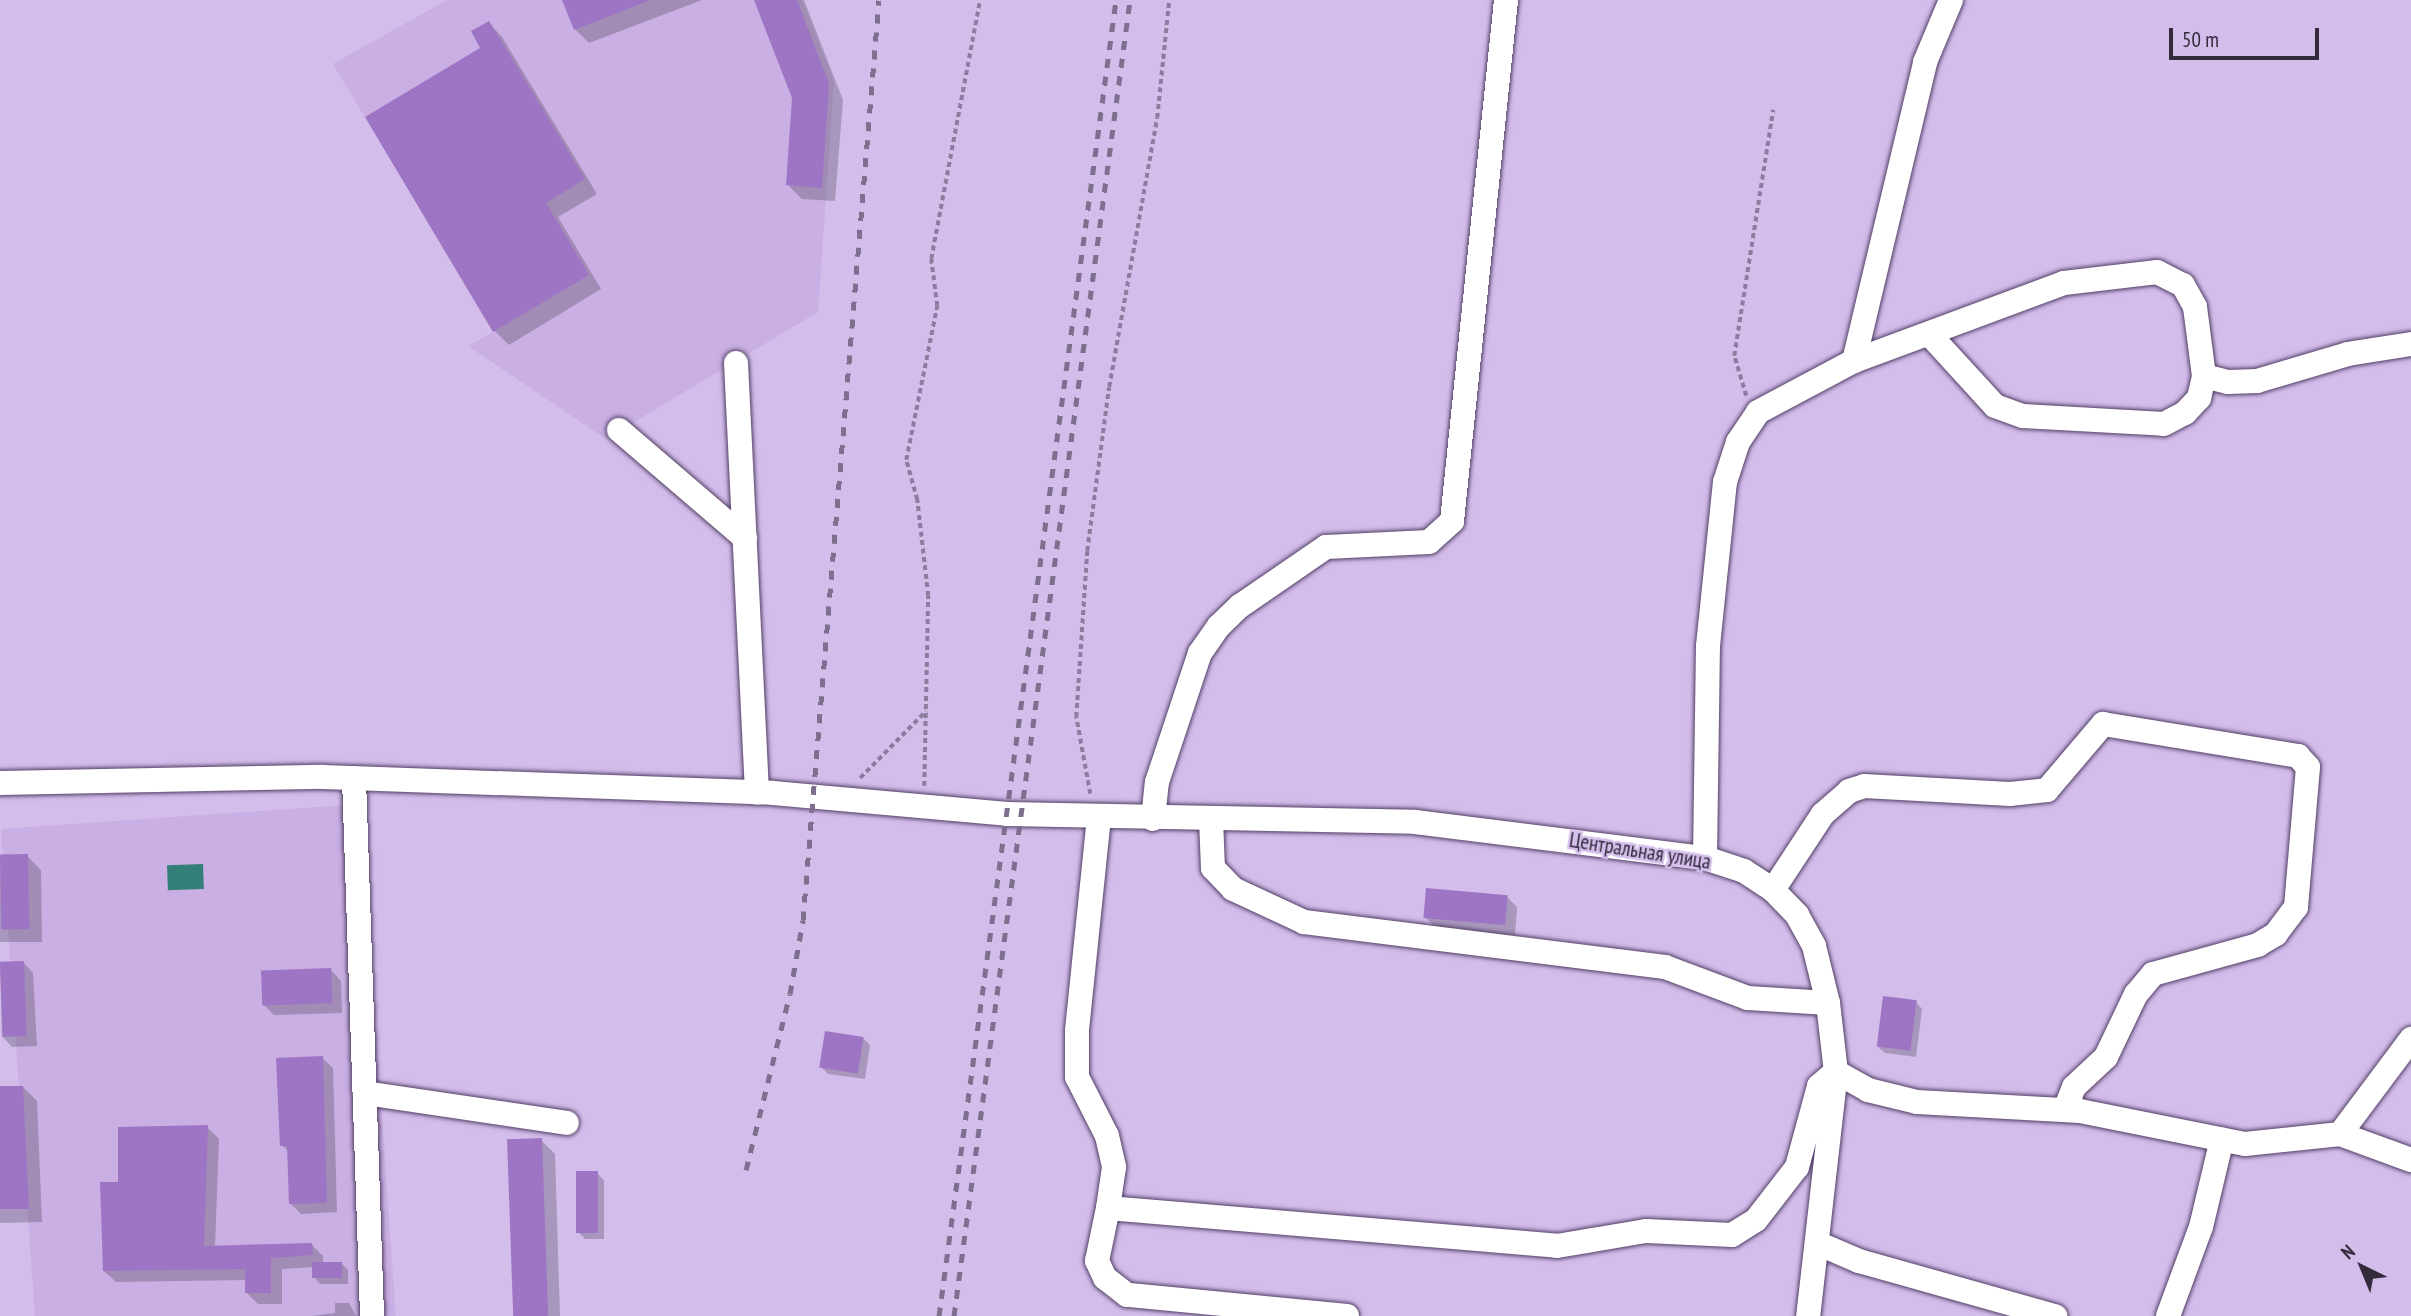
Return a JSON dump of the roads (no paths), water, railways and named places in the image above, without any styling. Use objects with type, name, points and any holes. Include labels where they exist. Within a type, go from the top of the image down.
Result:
[{"type":"street","points":[[1153,819],[1157,782],[1200,653],[1219,626],[1240,606],[1326,547],[1429,542],[1452,521],[1506,0]]},
{"type":"street","points":[[1854,361],[1926,62],[1951,0]]},
{"type":"street","points":[[1704,858],[1708,646],[1725,482],[1738,443],[1758,412],[1854,361],[1915,336],[1930,335],[2064,283],[2157,272],[2183,285],[2195,307],[2204,376],[2199,398],[2185,413],[2164,424],[2023,416],[1995,406],[1930,335]]},
{"type":"street","points":[[2204,376],[2228,382],[2257,381],[2348,354],[2411,344]]},
{"type":"street","points":[[736,363],[757,792]]},
{"type":"street","points":[[619,430],[745,538]]},
{"type":"street","points":[[1773,890],[1824,814],[1849,791],[1864,786],[2010,794],[2047,790],[2103,724],[2298,755],[2308,767],[2296,907],[2276,934],[2258,945],[2153,974],[2136,994],[2106,1057],[2074,1087],[2065,1109]]},
{"type":"street","points":[[354,778],[372,1316]]},
{"type":"street","name":"Центральная улица","points":[[0,783],[354,778],[757,792],[924,810],[1153,819],[1415,822],[1704,858],[1744,871],[1773,890],[1797,915],[1814,946],[1828,1003],[1836,1072],[1808,1316]]},
{"type":"street","points":[[1095,817],[1077,1031],[1077,1077],[1107,1136],[1114,1167],[1097,1261],[1105,1278],[1127,1295],[1347,1316]]},
{"type":"street","points":[[1211,820],[1213,867],[1233,889],[1304,922],[1665,967],[1748,998],[1828,1003]]},
{"type":"street","points":[[2340,1134],[2411,1040]]},
{"type":"street","points":[[1108,1208],[1558,1246],[1646,1231],[1732,1234],[1756,1220],[1797,1167],[1819,1086],[1836,1072],[1868,1090],[1917,1102],[2065,1109],[2245,1144],[2340,1134],[2411,1160]]},
{"type":"street","points":[[365,1093],[567,1123]]},
{"type":"street","points":[[2168,1316],[2201,1227],[2222,1139]]},
{"type":"street","points":[[1816,1243],[1858,1261],[2055,1316]]},
{"type":"railway","points":[[746,1170],[790,994],[803,920],[879,0]]},
{"type":"railway","points":[[939,1316],[1116,0]]},
{"type":"railway","points":[[954,1316],[1130,0]]}]
